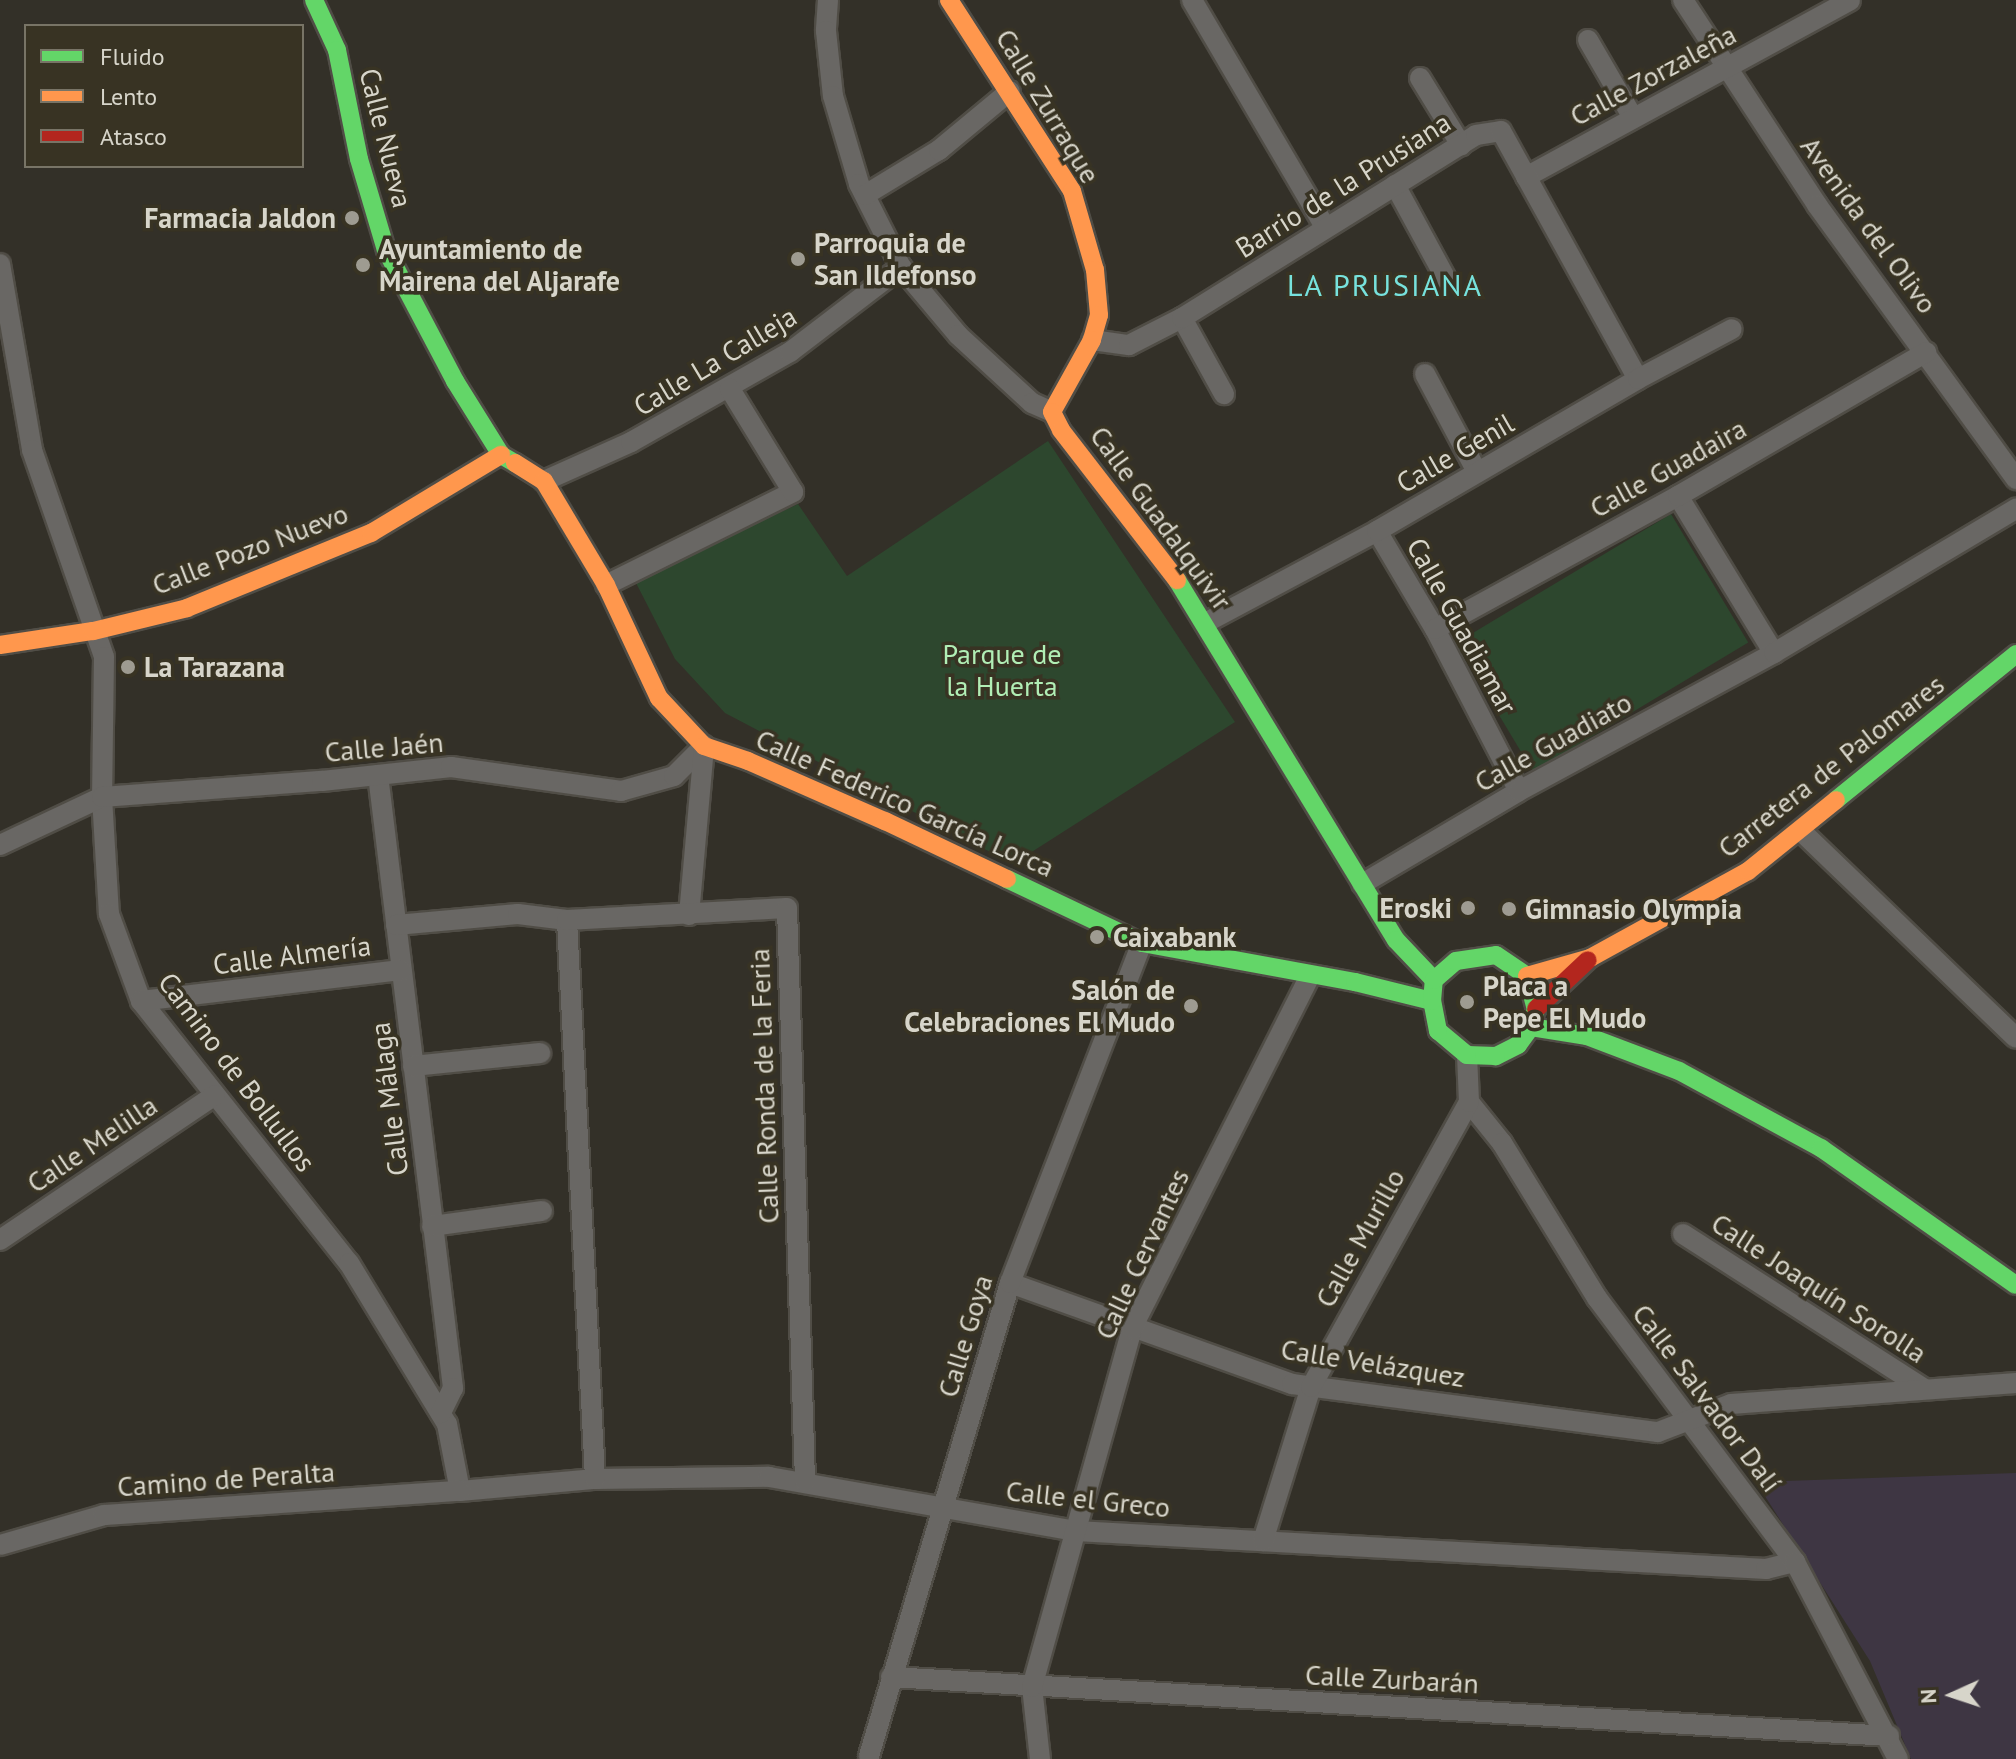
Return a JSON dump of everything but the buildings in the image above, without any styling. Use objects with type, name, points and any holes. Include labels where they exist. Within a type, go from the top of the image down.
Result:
[{"type":"street","name":"Calle Nueva","points":[[314,0],[337,50],[359,159],[386,250],[455,381],[501,455]]},
{"type":"street","name":"Calle Guadalquivir","points":[[828,0],[826,31],[833,96],[865,195],[901,267],[958,335],[1032,403],[1052,412],[1061,430],[1190,596],[1396,940],[1434,980]]},
{"type":"street","name":"Calle Zurraque","points":[[949,0],[1072,191],[1095,270],[1099,315],[1092,340]]},
{"type":"street","points":[[1192,0],[1326,228]]},
{"type":"street","name":"Avenida del Olivo","points":[[1683,0],[1724,68],[1817,205],[2016,479]]},
{"type":"street","name":"Calle Zorzaleña","points":[[1526,177],[1632,116],[1850,0]]},
{"type":"street","points":[[1588,40],[1632,116]]},
{"type":"street","points":[[1420,78],[1461,145]]},
{"type":"street","points":[[865,195],[939,150],[1010,91]]},
{"type":"street","name":"Barrio de la Prusiana","points":[[1092,340],[1129,345],[1182,318],[1476,135],[1501,131],[1638,379]]},
{"type":"street","points":[[1395,185],[1446,279]]},
{"type":"street","name":"Camino de Bollullos","points":[[0,264],[32,450],[104,657],[102,797],[109,914],[141,1001],[349,1263],[441,1413]]},
{"type":"street","name":"Calle La Calleja","points":[[544,481],[631,442],[730,389],[805,343],[901,267]]},
{"type":"street","points":[[1182,318],[1224,394]]},
{"type":"street","name":"Calle Genil","points":[[1205,623],[1377,531],[1638,379],[1732,329]]},
{"type":"street","points":[[1052,412],[1092,340]]},
{"type":"street","name":"Calle Guadaira","points":[[1435,629],[1678,496],[1926,352]]},
{"type":"street","points":[[1425,374],[1477,472]]},
{"type":"street","points":[[606,585],[793,492],[730,389]]},
{"type":"street","name":"Calle Federico García Lorca","points":[[501,455],[544,481],[606,585],[659,698],[704,746],[748,761],[885,821],[1142,943],[1355,982],[1432,1001]]},
{"type":"street","name":"Calle Pozo Nuevo","points":[[0,645],[93,631],[187,608],[371,533],[501,455]]},
{"type":"street","points":[[1678,496],[1774,653]]},
{"type":"street","name":"Calle Guadiato","points":[[1362,884],[1519,791],[1774,653],[2016,509]]},
{"type":"street","name":"Calle Guadiamar","points":[[1377,531],[1435,629],[1519,791]]},
{"type":"street","name":"Carretera de Palomares","points":[[1527,976],[1590,958],[1748,871],[2016,654]]},
{"type":"street","points":[[689,915],[704,746]]},
{"type":"street","name":"Calle Jaén","points":[[102,797],[451,767],[621,791],[674,776],[704,746]]},
{"type":"street","name":"Calle Málaga","points":[[378,775],[453,1388],[441,1413]]},
{"type":"street","points":[[0,845],[102,797]]},
{"type":"street","points":[[1801,831],[2016,1038]]},
{"type":"street","name":"Calle Ronda de la Feria","points":[[396,925],[518,914],[567,920],[787,908],[805,1482]]},
{"type":"street","points":[[567,920],[595,1479]]},
{"type":"street","name":"Calle Goya","points":[[869,1756],[1010,1283],[1142,943]]},
{"type":"street","points":[[1496,955],[1527,976],[1534,1018],[1518,1045],[1496,1056],[1467,1055],[1438,1031],[1432,1001],[1434,980],[1456,961],[1496,955]]},
{"type":"street","name":"Carretera de Palomares","points":[[1534,1018],[1590,958]]},
{"type":"street","name":"Calle Almería","points":[[141,1001],[401,970]]},
{"type":"street","name":"Calle Cervantes","points":[[1040,1759],[1032,1687],[1132,1328],[1310,976]]},
{"type":"street","points":[[1534,1018],[1679,1071],[1821,1148],[2016,1285]]},
{"type":"street","points":[[413,1066],[540,1053]]},
{"type":"street","points":[[1467,1055],[1469,1102]]},
{"type":"street","name":"Calle Melilla","points":[[0,1240],[215,1095]]},
{"type":"street","name":"Calle Murillo","points":[[1263,1541],[1311,1387],[1469,1102]]},
{"type":"street","name":"Calle Salvador Dalí","points":[[1469,1102],[1502,1143],[1597,1298],[1795,1562],[1889,1736],[1898,1759]]},
{"type":"street","points":[[432,1226],[542,1211]]},
{"type":"street","name":"Calle Joaquín Sorolla","points":[[1683,1234],[1924,1389]]},
{"type":"street","name":"Calle Velázquez","points":[[1010,1283],[1292,1384],[1658,1432],[1731,1404],[2016,1383]]},
{"type":"street","points":[[441,1413],[447,1424],[460,1491]]},
{"type":"street","name":"Calle el Greco","points":[[460,1491],[595,1479],[769,1477],[941,1510],[1076,1531],[1766,1569],[1795,1562]]},
{"type":"street","name":"Camino de Peralta","points":[[1,1542],[104,1515],[460,1491]]},
{"type":"street","name":"Calle Zurbarán","points":[[891,1677],[1889,1736]]},
{"type":"shaded area","points":[[2016,1473],[2016,1759],[1911,1759],[1870,1661],[1756,1482]]},
{"type":"green space","name":"Parque de la Huerta","points":[[1048,441],[1235,722],[1013,864],[725,713],[675,659],[635,581],[798,504],[847,576]]},
{"type":"green space","points":[[1671,514],[1748,643],[1533,772],[1456,643]]},
{"type":"traffic: fast","points":[[314,0],[337,50],[359,159],[386,250],[455,381],[501,455],[515,463]]},
{"type":"traffic: fast","points":[[1177,580],[1396,940],[1434,980]]},
{"type":"traffic: fast","points":[[1836,800],[2016,654]]},
{"type":"traffic: fast","points":[[1007,879],[1142,943],[1355,982],[1432,1001]]},
{"type":"traffic: fast","points":[[1496,955],[1527,976],[1536,1009],[1531,1027],[1518,1045],[1496,1056],[1467,1055],[1438,1031],[1432,1001],[1434,980],[1456,961],[1496,955]]},
{"type":"traffic: fast","points":[[1531,1027],[1587,1036],[1679,1071],[1821,1148],[2016,1285]]},
{"type":"traffic: slow","points":[[949,0],[1072,191],[1095,270],[1099,315],[1092,340],[1052,412],[1061,430],[1177,580]]},
{"type":"traffic: slow","points":[[0,645],[93,631],[187,608],[371,533],[501,455]]},
{"type":"traffic: slow","points":[[515,463],[544,481],[606,585],[659,698],[704,746],[748,761],[885,821],[1007,879]]},
{"type":"traffic: slow","points":[[1527,976],[1590,958],[1748,871],[1836,800]]},
{"type":"traffic: jam","points":[[1536,1009],[1588,960]]},
{"type":"place","name":"Farmacia Jaldon","points":[[352,218]]},
{"type":"place","name":"Parroquia de San Ildefonso","points":[[798,259]]},
{"type":"place","name":"Ayuntamiento de Mairena del Aljarafe","points":[[363,265]]},
{"type":"place","name":"La Tarazana","points":[[128,667]]},
{"type":"place","name":"Eroski","points":[[1468,908]]},
{"type":"place","name":"Gimnasio Olympia","points":[[1509,909]]},
{"type":"place","name":"Caixabank","points":[[1097,937]]},
{"type":"place","name":"Placa a Pepe El Mudo","points":[[1467,1002]]},
{"type":"place","name":"Salón de Celebraciones El Mudo","points":[[1191,1006]]},
{"type":"district","name":"LA PRUSIANA","points":[[1385,285]]}]
